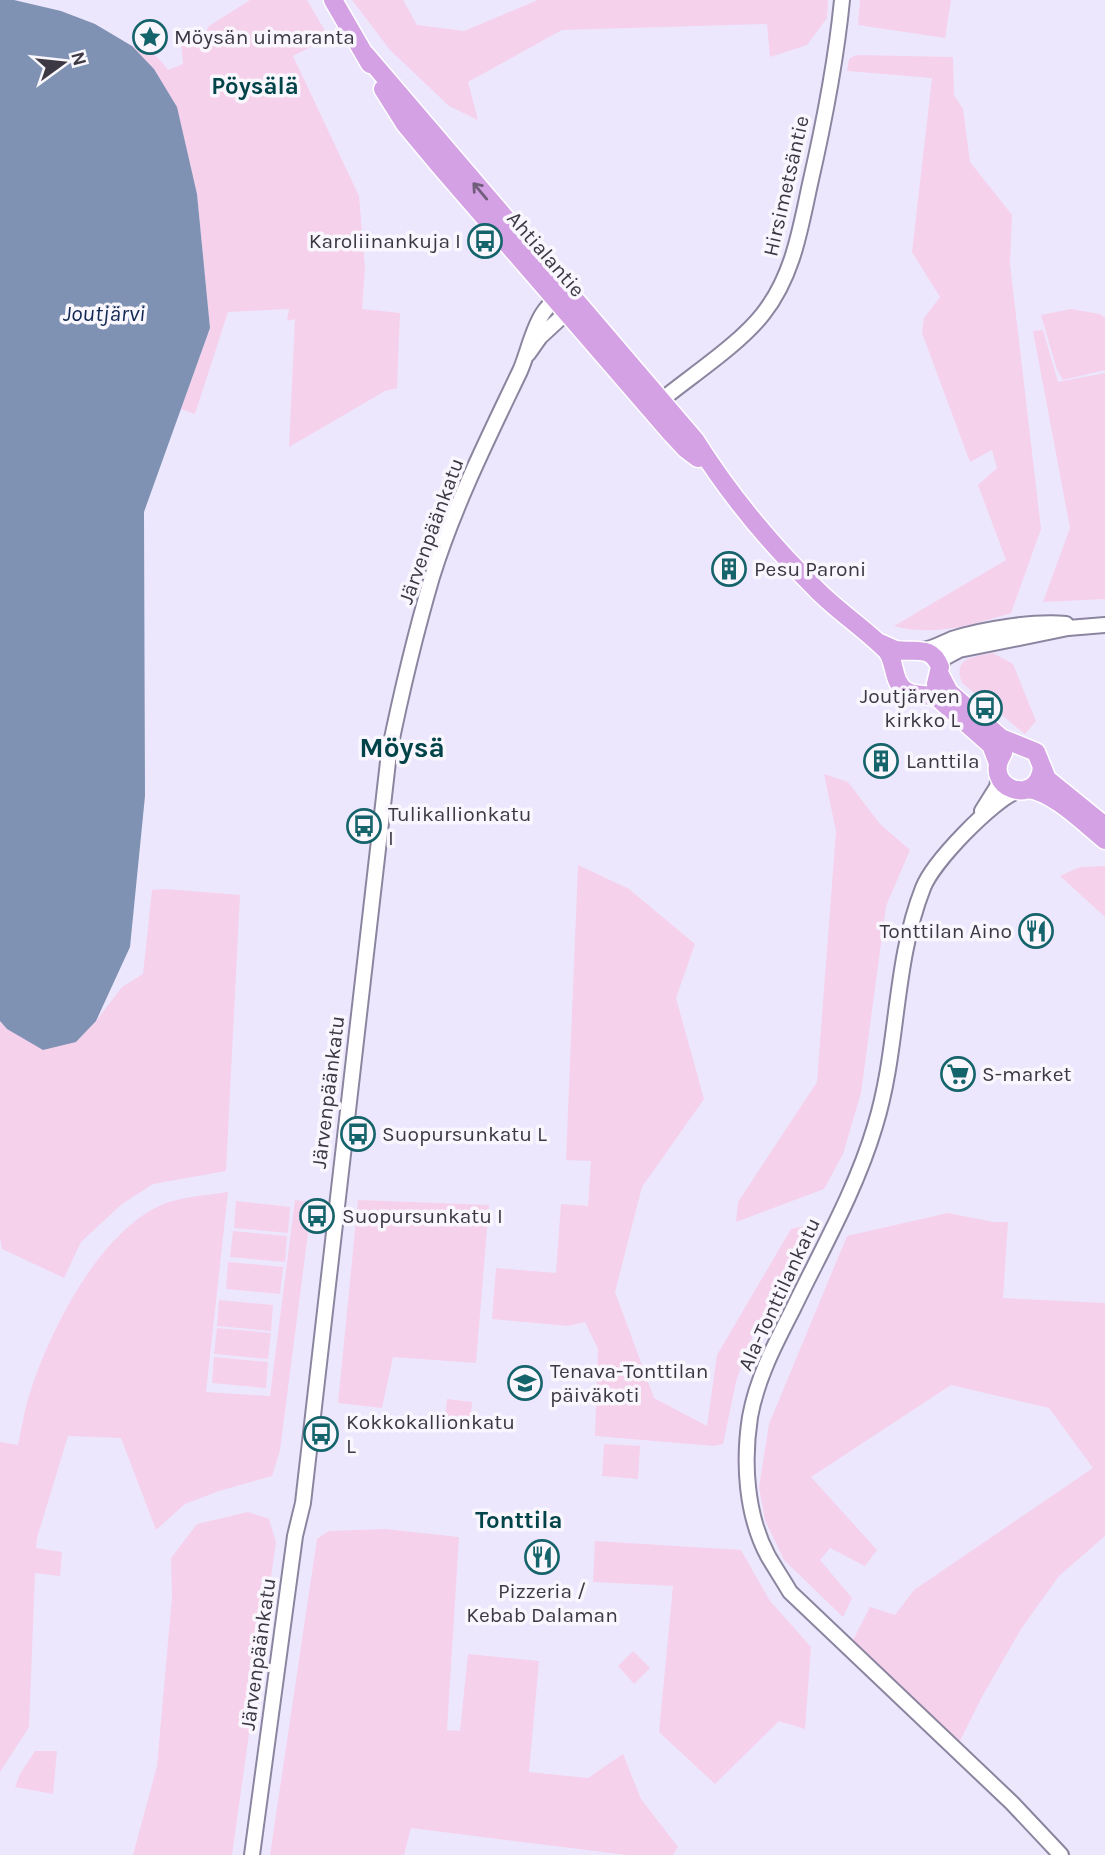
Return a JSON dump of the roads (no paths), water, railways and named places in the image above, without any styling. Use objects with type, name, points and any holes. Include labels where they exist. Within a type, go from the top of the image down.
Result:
[{"type":"main road","name":"Ahtialantie","points":[[333,0],[365,54],[564,303],[656,405],[695,440],[712,468],[800,572],[891,656],[895,672]]},
{"type":"main road","name":"Ahtialantie","points":[[877,641],[895,650],[917,650]]},
{"type":"main road","points":[[1105,826],[1047,779],[1036,752],[1001,738],[954,697],[945,687],[933,655],[917,650],[901,657],[895,672],[898,683],[908,692],[939,699],[991,746],[1006,786],[1039,791],[1105,840]]},
{"type":"main road","points":[[920,694],[934,687],[940,671]]},
{"type":"main road","points":[[998,769],[1009,749],[1020,746]]},
{"type":"main road","points":[[1022,790],[1040,778],[1042,767]]},
{"type":"street","name":"Hirsimetsäntie","points":[[656,405],[747,331],[777,295],[787,274],[792,263],[819,148],[835,63],[842,0]]},
{"type":"street","name":"Järvenpäänkatu","points":[[251,1855],[295,1536],[303,1503],[389,753],[401,694],[433,576],[469,480],[528,354],[540,317],[564,303]]},
{"type":"street","points":[[917,650],[933,648],[962,637],[1042,623],[1105,625]]},
{"type":"street","points":[[940,671],[944,659],[959,650],[1085,625]]},
{"type":"street","name":"Ala-Tonttilankatu","points":[[974,824],[997,787],[998,769]]},
{"type":"street","name":"Ala-Tonttilankatu","points":[[1022,790],[1007,795],[974,824],[943,858],[923,887],[902,962],[887,1078],[875,1126],[855,1182],[761,1373],[751,1416],[747,1453],[748,1487],[755,1523],[767,1554],[790,1592],[1012,1803],[1061,1855]]},
{"type":"water","name":"Joutjärvi","points":[[0,0],[14,0],[61,11],[95,24],[132,46],[154,69],[177,107],[197,194],[210,328],[144,512],[145,796],[130,947],[96,1021],[76,1042],[43,1050],[7,1029],[0,1021]]},
{"type":"place","name":"Möysän uimaranta","points":[[150,37]]},
{"type":"place","name":"Karoliinankuja I","points":[[485,241]]},
{"type":"place","name":"Pesu Paroni","points":[[729,569]]},
{"type":"place","name":"Joutjärven kirkko L","points":[[985,708]]},
{"type":"place","name":"Lanttila","points":[[881,761]]},
{"type":"place","name":"Tulikallionkatu I","points":[[364,826]]},
{"type":"place","name":"Tonttilan Aino","points":[[1036,931]]},
{"type":"place","name":"S-market","points":[[958,1074]]},
{"type":"place","name":"Suopursunkatu L","points":[[358,1134]]},
{"type":"place","name":"Suopursunkatu I","points":[[317,1216]]},
{"type":"place","name":"Tenava-Tonttilan päiväkoti","points":[[525,1383]]},
{"type":"place","name":"Kokkokallionkatu L","points":[[321,1434]]},
{"type":"place","name":"Pizzeria / Kebab Dalaman","points":[[542,1557]]},
{"type":"district","name":"Pöysälä","points":[[255,86]]},
{"type":"district","name":"Möysä","points":[[402,747]]},
{"type":"district","name":"Tonttila","points":[[519,1520]]}]
